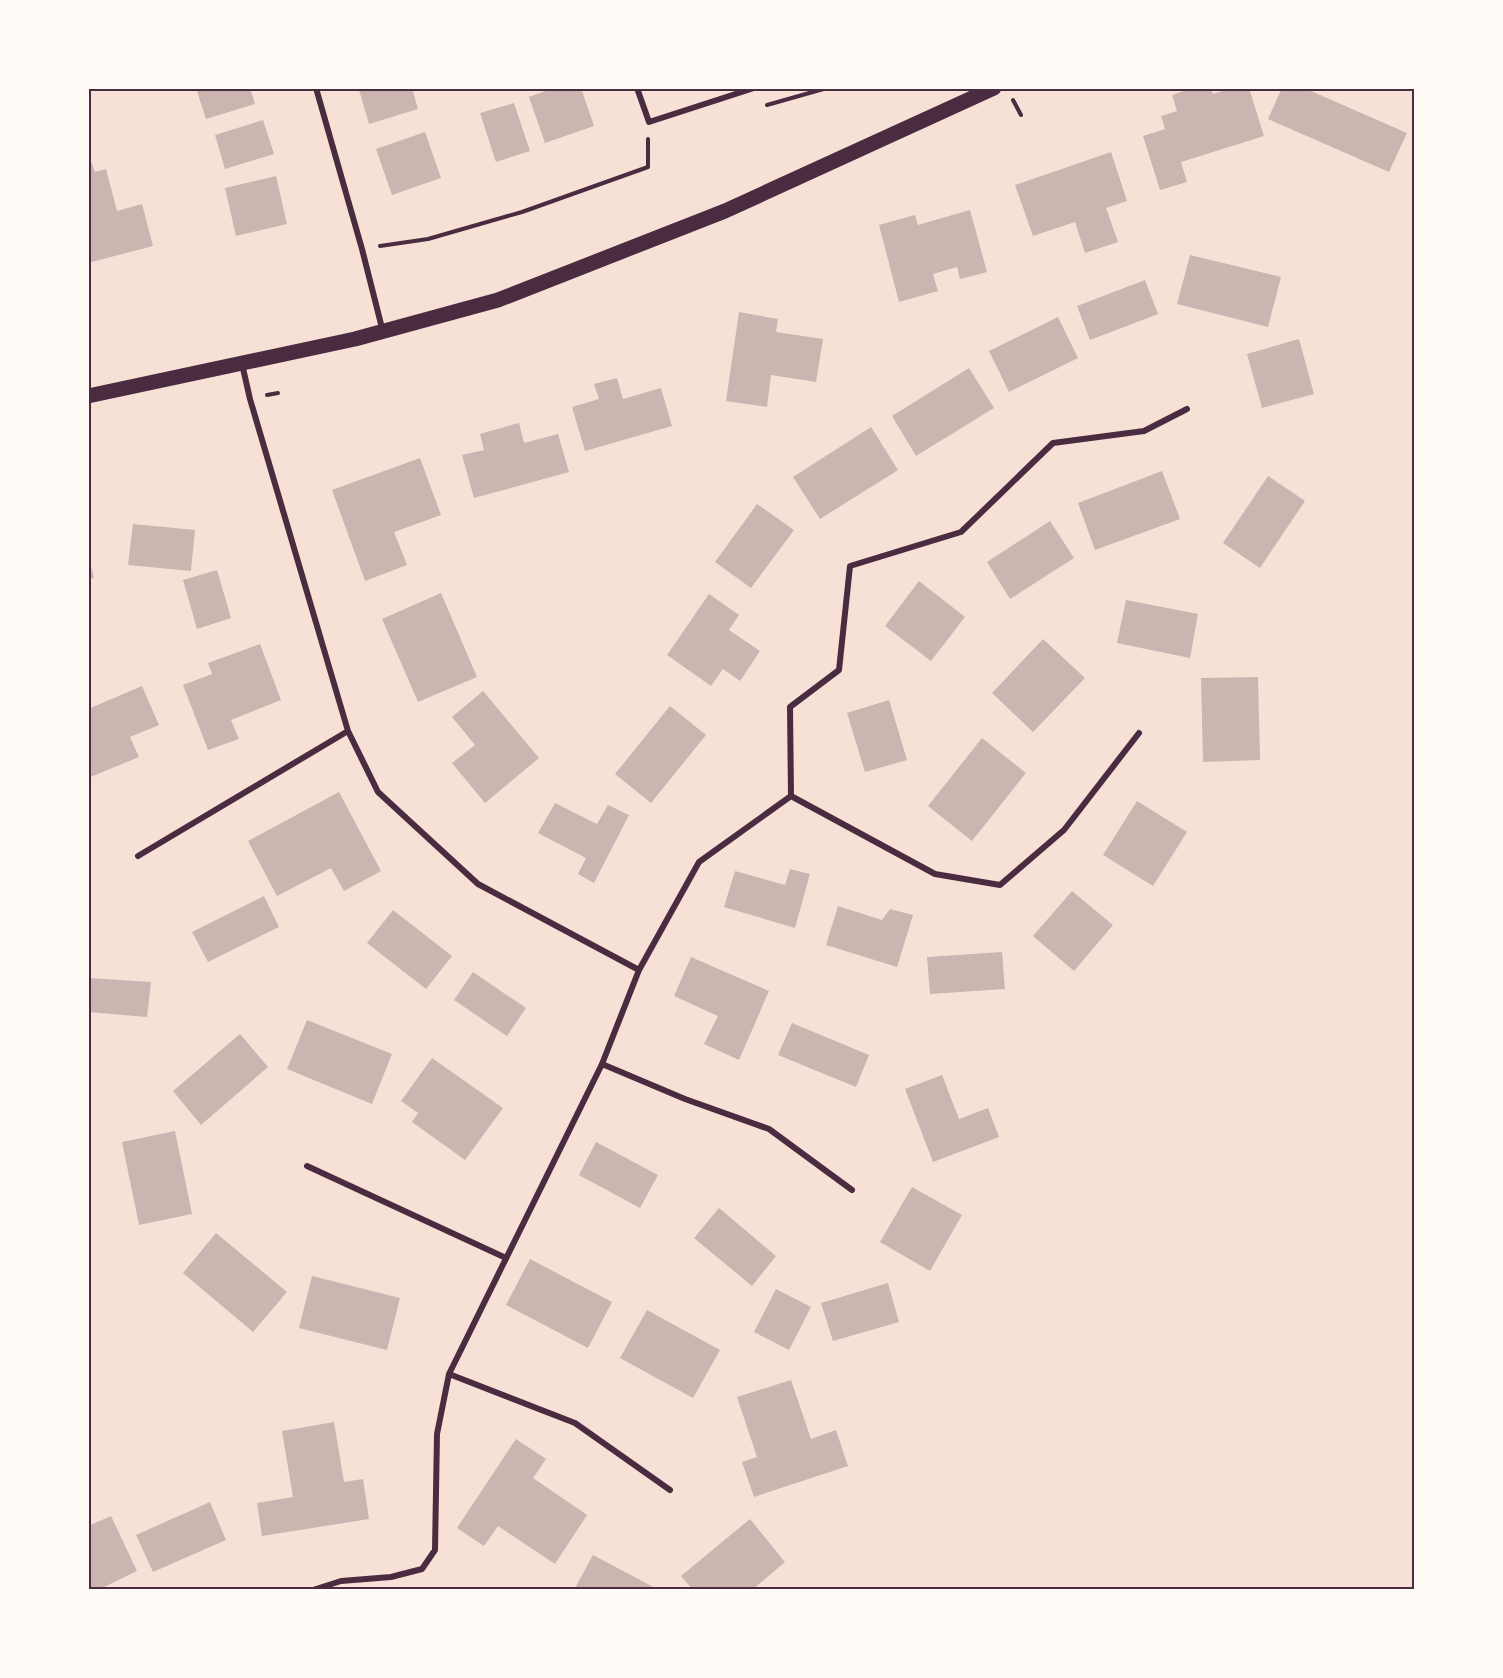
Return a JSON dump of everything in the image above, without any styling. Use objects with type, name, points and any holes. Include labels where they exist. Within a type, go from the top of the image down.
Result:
[{"type":"main road","points":[[88,396],[383,332],[498,300],[725,211],[994,88]]},
{"type":"street","points":[[316,88],[383,332]]},
{"type":"street","points":[[637,88],[649,122],[754,88]]},
{"type":"street","points":[[242,364],[348,731],[378,792],[478,884],[639,970]]},
{"type":"street","points":[[791,796],[790,707],[839,670],[850,566],[961,532],[1053,443],[1144,431],[1187,409]]},
{"type":"street","points":[[138,856],[348,731]]},
{"type":"street","points":[[791,796],[935,874],[1000,885],[1064,830],[1139,733]]},
{"type":"street","points":[[313,1590],[341,1581],[391,1578],[422,1569],[435,1550],[437,1434],[449,1374],[602,1064],[639,970],[699,862],[791,796]]},
{"type":"street","points":[[602,1064],[685,1099],[769,1129],[852,1190]]},
{"type":"street","points":[[307,1166],[506,1258]]},
{"type":"street","points":[[449,1374],[575,1423],[669,1490]]},
{"type":"path","points":[[362,249],[439,236],[522,212],[648,167],[649,122]]},
{"type":"building","points":[[196,88],[250,88],[255,104],[206,119]]},
{"type":"building","points":[[364,88],[412,88],[418,109],[369,124],[359,90]]},
{"type":"building","points":[[554,88],[581,88],[594,126],[545,143],[529,97]]},
{"type":"building","points":[[1193,88],[1211,88],[1213,94],[1231,88],[1249,88],[1264,136],[1181,162],[1187,182],[1160,190],[1143,136],[1165,129],[1161,116],[1177,111],[1172,95]]},
{"type":"building","points":[[1282,88],[1304,88],[1407,133],[1389,172],[1268,119]]},
{"type":"building","points":[[514,103],[530,151],[496,162],[480,113]]},
{"type":"building","points":[[263,120],[274,154],[225,169],[215,135]]},
{"type":"building","points":[[425,132],[441,178],[392,195],[376,149]]},
{"type":"building","points":[[88,152],[95,172],[106,169],[117,211],[142,204],[153,246],[88,263]]},
{"type":"building","points":[[1111,152],[1127,201],[1106,208],[1118,242],[1085,253],[1075,222],[1033,236],[1015,185]]},
{"type":"building","points":[[276,176],[287,224],[236,236],[225,188]]},
{"type":"building","points":[[970,210],[987,272],[960,279],[957,267],[933,274],[938,291],[899,302],[879,225],[915,215],[918,225]]},
{"type":"building","points":[[1190,255],[1281,277],[1268,327],[1177,304]]},
{"type":"building","points":[[1145,280],[1158,314],[1090,340],[1077,306]]},
{"type":"building","points":[[739,312],[778,319],[776,332],[823,339],[816,382],[771,375],[767,407],[726,401]]},
{"type":"building","points":[[1058,317],[1078,358],[1009,392],[989,351]]},
{"type":"building","points":[[1299,339],[1314,394],[1262,408],[1247,354]]},
{"type":"building","points":[[969,368],[994,408],[916,456],[892,416]]},
{"type":"building","points":[[617,378],[623,399],[661,388],[672,426],[585,451],[572,407],[599,399],[594,384]]},
{"type":"building","points":[[519,423],[524,443],[558,434],[569,472],[474,498],[462,455],[484,450],[480,434]]},
{"type":"building","points":[[871,427],[898,470],[820,519],[793,477]]},
{"type":"building","points":[[420,458],[441,515],[394,532],[407,565],[365,581],[332,490]]},
{"type":"building","points":[[1162,471],[1180,519],[1095,550],[1078,503]]},
{"type":"building","points":[[1268,476],[1305,501],[1260,568],[1223,543]]},
{"type":"building","points":[[757,504],[794,530],[751,588],[715,562]]},
{"type":"building","points":[[1050,521],[1074,558],[1010,599],[987,562]]},
{"type":"building","points":[[133,524],[195,530],[191,571],[128,565]]},
{"type":"building","points":[[88,555],[94,578],[88,579]]},
{"type":"building","points":[[217,570],[231,618],[197,629],[183,580]]},
{"type":"building","points":[[919,581],[965,617],[931,661],[885,626]]},
{"type":"building","points":[[441,593],[477,677],[418,702],[382,619]]},
{"type":"building","points":[[709,594],[739,615],[729,630],[760,651],[740,681],[723,669],[711,686],[667,655]]},
{"type":"building","points":[[1126,600],[1198,614],[1190,658],[1117,643]]},
{"type":"building","points":[[1043,639],[1085,678],[1033,732],[992,693]]},
{"type":"building","points":[[260,644],[281,700],[231,720],[239,739],[208,750],[183,685],[212,674],[208,663]]},
{"type":"building","points":[[1258,677],[1260,760],[1203,762],[1201,678]]},
{"type":"building","points":[[142,686],[159,725],[130,737],[139,757],[88,778],[88,709]]},
{"type":"building","points":[[483,691],[539,758],[485,803],[452,763],[475,745],[452,717]]},
{"type":"building","points":[[889,700],[907,760],[865,772],[847,713]]},
{"type":"building","points":[[670,706],[706,735],[651,803],[615,774]]},
{"type":"building","points":[[982,738],[1026,773],[972,841],[928,806]]},
{"type":"building","points":[[339,792],[381,871],[344,891],[331,868],[277,896],[248,841]]},
{"type":"building","points":[[1137,801],[1187,832],[1153,886],[1103,855]]},
{"type":"building","points":[[555,803],[597,824],[608,805],[629,815],[594,883],[578,874],[586,858],[538,833]]},
{"type":"building","points":[[790,869],[810,874],[795,928],[724,907],[735,871],[785,885]]},
{"type":"building","points":[[1072,891],[1113,925],[1074,971],[1033,936]]},
{"type":"building","points":[[264,896],[279,927],[208,962],[192,932]]},
{"type":"building","points":[[838,906],[882,920],[890,909],[913,915],[897,967],[826,945]]},
{"type":"building","points":[[393,910],[452,956],[426,989],[367,943]]},
{"type":"building","points":[[1002,952],[1005,989],[930,994],[927,957]]},
{"type":"building","points":[[691,957],[769,991],[739,1060],[704,1044],[718,1016],[674,996]]},
{"type":"building","points":[[473,972],[526,1008],[507,1036],[454,1000]]},
{"type":"building","points":[[88,978],[151,982],[147,1017],[88,1012]]},
{"type":"building","points":[[307,1020],[392,1054],[372,1104],[287,1069]]},
{"type":"building","points":[[792,1023],[869,1055],[856,1087],[778,1055]]},
{"type":"building","points":[[240,1034],[268,1067],[201,1125],[173,1091]]},
{"type":"building","points":[[432,1058],[503,1108],[465,1160],[412,1122],[418,1113],[401,1101]]},
{"type":"building","points":[[942,1075],[959,1119],[988,1108],[999,1137],[933,1162],[905,1089]]},
{"type":"building","points":[[175,1131],[192,1214],[139,1225],[122,1142]]},
{"type":"building","points":[[596,1142],[658,1175],[640,1208],[579,1175]]},
{"type":"building","points":[[912,1187],[962,1215],[930,1271],[880,1242]]},
{"type":"building","points":[[719,1208],[776,1256],[752,1286],[694,1238]]},
{"type":"building","points":[[216,1233],[287,1292],[253,1332],[183,1273]]},
{"type":"building","points":[[530,1259],[612,1302],[588,1348],[506,1305]]},
{"type":"building","points":[[312,1276],[400,1298],[387,1350],[299,1328]]},
{"type":"building","points":[[888,1283],[899,1322],[833,1341],[821,1303]]},
{"type":"building","points":[[776,1289],[811,1307],[789,1350],[754,1332]]},
{"type":"building","points":[[647,1310],[720,1350],[693,1398],[620,1358]]},
{"type":"building","points":[[791,1380],[811,1439],[836,1430],[848,1466],[754,1497],[742,1462],[757,1457],[737,1397]]},
{"type":"building","points":[[334,1422],[344,1482],[363,1479],[369,1519],[262,1536],[257,1503],[293,1497],[282,1431]]},
{"type":"building","points":[[516,1439],[546,1459],[533,1478],[587,1515],[555,1564],[498,1526],[484,1546],[457,1528]]},
{"type":"building","points":[[210,1502],[226,1540],[153,1572],[136,1535]]},
{"type":"building","points":[[111,1516],[137,1571],[98,1590],[88,1590],[88,1526]]},
{"type":"building","points":[[750,1519],[785,1562],[752,1590],[693,1590],[681,1576]]},
{"type":"building","points":[[593,1555],[659,1590],[574,1590]]}]
